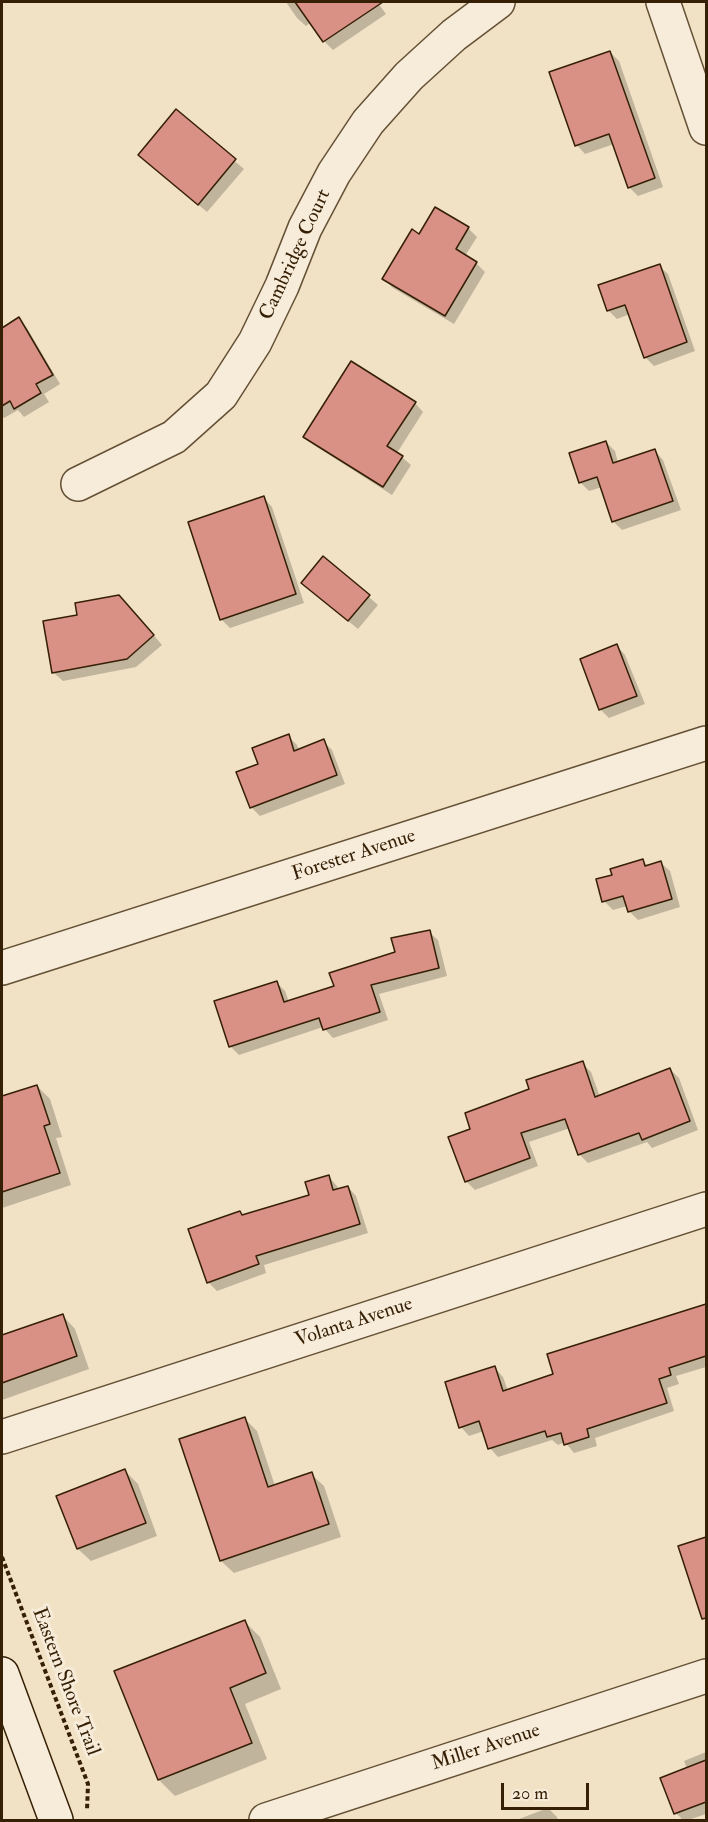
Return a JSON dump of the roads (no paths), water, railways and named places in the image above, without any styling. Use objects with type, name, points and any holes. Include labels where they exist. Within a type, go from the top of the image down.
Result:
[{"type":"street","name":"Cambridge Court","points":[[78,484],[174,437],[221,395],[255,342],[282,286],[305,228],[334,173],[368,122],[409,76],[454,36],[498,2]]},
{"type":"street","points":[[663,2],[706,128]]},
{"type":"street","name":"Forester Avenue","points":[[2,968],[706,743]]},
{"type":"street","name":"Volanta Avenue","points":[[2,1437],[706,1209]]},
{"type":"street","points":[[2,1674],[56,1821]]},
{"type":"street","name":"Miller Avenue","points":[[266,1821],[706,1676]]}]
